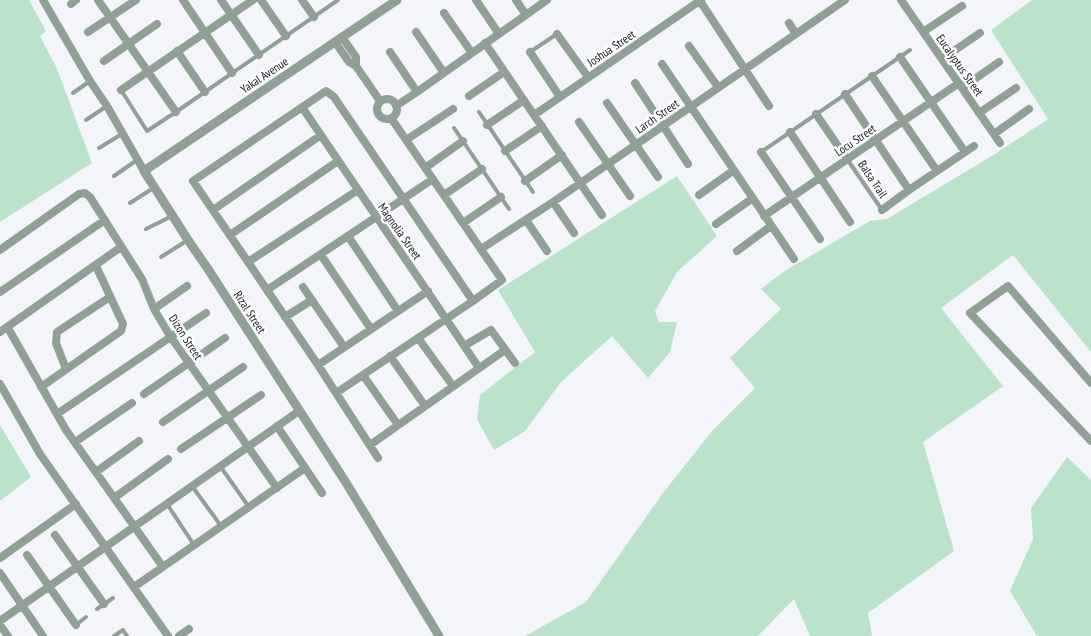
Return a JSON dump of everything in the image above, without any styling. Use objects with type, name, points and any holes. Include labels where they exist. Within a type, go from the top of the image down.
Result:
[{"type":"street","name":"Rizal Street","points":[[43,0],[137,160],[345,481],[439,636]]},
{"type":"street","points":[[98,0],[176,112]]},
{"type":"street","points":[[88,32],[136,0]]},
{"type":"street","points":[[183,0],[232,74]]},
{"type":"street","points":[[221,0],[259,55]]},
{"type":"street","points":[[121,90],[253,0]]},
{"type":"street","points":[[261,0],[286,36]]},
{"type":"street","points":[[302,0],[314,17]]},
{"type":"street","points":[[476,0],[499,34]]},
{"type":"street","points":[[516,0],[526,15]]},
{"type":"street","points":[[396,106],[444,74],[546,0]]},
{"type":"street","points":[[701,0],[744,70],[769,106]]},
{"type":"street","name":"Joshua Street","points":[[534,115],[701,0]]},
{"type":"street","name":"Larch Street","points":[[481,249],[718,87],[781,49],[796,34],[845,0]]},
{"type":"street","name":"Yakal Avenue","points":[[144,171],[339,40],[390,2]]},
{"type":"street","name":"Eucalyptus Street","points":[[906,2],[923,32],[1000,143]]},
{"type":"street","points":[[923,32],[962,6]]},
{"type":"street","points":[[444,13],[472,53]]},
{"type":"street","points":[[789,23],[796,34]]},
{"type":"street","points":[[104,61],[157,24]]},
{"type":"street","points":[[416,32],[444,74]]},
{"type":"street","points":[[942,59],[980,33]]},
{"type":"street","points":[[557,34],[588,77]]},
{"type":"street","points":[[339,40],[356,57],[356,66],[380,102]]},
{"type":"street","points":[[485,44],[602,215]]},
{"type":"street","points":[[689,46],[718,87]]},
{"type":"street","points":[[177,52],[205,92]]},
{"type":"street","points":[[390,52],[418,92]]},
{"type":"street","points":[[530,52],[560,97]]},
{"type":"street","points":[[900,57],[965,152]]},
{"type":"street","name":"Locu Street","points":[[764,216],[931,102],[998,62]]},
{"type":"street","points":[[662,64],[794,259]]},
{"type":"street","points":[[469,96],[504,72]]},
{"type":"street","points":[[872,76],[937,171]]},
{"type":"street","points":[[635,84],[688,164]]},
{"type":"street","points":[[979,113],[1016,88]]},
{"type":"street","points":[[378,458],[318,365],[193,181],[326,91],[334,97],[473,301]]},
{"type":"street","points":[[845,94],[909,190]]},
{"type":"street","points":[[384,99],[394,102],[396,106],[396,113],[391,118],[382,118],[378,115],[377,105],[384,99]]},
{"type":"street","points":[[487,124],[524,100]]},
{"type":"street","points":[[607,103],[658,177]]},
{"type":"street","name":"Magnolia Street","points":[[302,107],[479,368]]},
{"type":"street","points":[[406,140],[453,109]]},
{"type":"street","points":[[994,134],[1029,109]]},
{"type":"street","points":[[816,114],[847,159]]},
{"type":"street","points":[[336,393],[502,280],[391,118]]},
{"type":"street","points":[[578,122],[630,196]]},
{"type":"street","points":[[505,151],[542,126]]},
{"type":"street","points":[[790,132],[850,222]]},
{"type":"street","points":[[212,210],[321,135]]},
{"type":"street","points":[[425,168],[463,141]]},
{"type":"street","points":[[882,210],[974,146]]},
{"type":"street","points":[[761,152],[820,239]]},
{"type":"street","points":[[525,181],[562,155]]},
{"type":"street","points":[[230,235],[338,161]]},
{"type":"street","points":[[444,195],[482,169]]},
{"type":"street","points":[[699,195],[734,170]]},
{"type":"street","points":[[267,290],[433,179]]},
{"type":"street","points":[[248,262],[358,190]]},
{"type":"street","name":"Dizon Street","points":[[0,250],[79,194],[85,193],[90,197],[142,279],[154,309],[170,336],[277,488]]},
{"type":"street","points":[[463,223],[501,197]]},
{"type":"street","points":[[716,224],[753,198]]},
{"type":"street","points":[[552,202],[574,233]]},
{"type":"street","points":[[0,292],[104,220]]},
{"type":"street","points":[[526,220],[547,251]]},
{"type":"street","points":[[737,251],[771,226]]},
{"type":"street","points":[[348,236],[398,311]]},
{"type":"street","points":[[0,332],[121,247]]},
{"type":"street","points":[[321,254],[371,328]]},
{"type":"street","points":[[41,387],[121,331],[123,324],[96,266]]},
{"type":"street","points":[[154,309],[187,286]]},
{"type":"street","points":[[1091,383],[1008,286],[970,313],[1091,441]]},
{"type":"street","points":[[303,287],[344,347]]},
{"type":"street","points":[[318,365],[428,291]]},
{"type":"street","points":[[66,369],[56,343],[57,332],[110,297]]},
{"type":"street","points":[[285,317],[312,300]]},
{"type":"street","points":[[57,414],[206,312]]},
{"type":"street","points":[[8,328],[75,442],[163,567]]},
{"type":"street","points":[[464,346],[491,330],[515,363]]},
{"type":"street","points":[[144,394],[225,338]]},
{"type":"street","points":[[418,338],[453,386]]},
{"type":"street","points":[[370,445],[505,350]]},
{"type":"street","points":[[390,356],[426,406]]},
{"type":"street","points":[[163,422],[244,367]]},
{"type":"street","points":[[363,374],[398,425]]},
{"type":"street","points":[[0,384],[40,454],[168,636]]},
{"type":"street","points":[[181,449],[262,395]]},
{"type":"street","points":[[75,442],[132,403]]},
{"type":"street","points":[[8,636],[0,623],[299,411]]},
{"type":"street","points":[[277,426],[322,493]]},
{"type":"street","points":[[96,472],[139,441]]},
{"type":"street","points":[[114,498],[168,459]]},
{"type":"street","points":[[134,587],[305,468]]},
{"type":"street","points":[[0,558],[76,504]]},
{"type":"street","points":[[55,535],[78,567],[101,607]]},
{"type":"street","points":[[27,555],[76,625]]},
{"type":"street","points":[[0,573],[44,636]]},
{"type":"street","points":[[179,636],[189,629]]},
{"type":"lane","points":[[121,90],[147,131],[338,0]]},
{"type":"lane","points":[[530,52],[557,34]]},
{"type":"lane","points":[[761,152],[910,50]]},
{"type":"lane","points":[[73,93],[90,81]]},
{"type":"lane","points":[[86,120],[107,106]]},
{"type":"lane","points":[[479,112],[533,192]]},
{"type":"lane","points":[[454,128],[509,209]]},
{"type":"lane","points":[[99,148],[122,134]]},
{"type":"lane","name":"Balsa Trail","points":[[847,159],[882,210]]},
{"type":"lane","points":[[114,176],[137,160]]},
{"type":"lane","points":[[130,203],[155,187]]},
{"type":"lane","points":[[146,230],[172,216]]},
{"type":"lane","points":[[161,257],[188,240]]},
{"type":"lane","points":[[220,466],[249,507]]},
{"type":"lane","points":[[192,486],[221,526]]},
{"type":"lane","points":[[167,504],[194,545]]},
{"type":"lane","points":[[48,524],[55,535]]},
{"type":"lane","points":[[19,544],[27,555]]},
{"type":"lane","points":[[101,607],[113,598]]},
{"type":"lane","points":[[76,625],[86,617]]},
{"type":"lane","points":[[114,636],[123,630],[127,636]]},
{"type":"green space","points":[[0,0],[29,0],[46,31],[40,36],[57,69],[92,163],[0,222]]},
{"type":"green space","points":[[1032,0],[1091,0],[1091,352],[1013,255],[941,308],[1003,386],[923,442],[954,551],[868,613],[872,636],[810,636],[794,599],[758,636],[525,636],[586,602],[663,493],[713,430],[755,388],[730,358],[781,309],[761,289],[783,272],[870,221],[887,219],[995,154],[1048,119],[991,30]]},
{"type":"green space","points":[[677,176],[717,236],[677,272],[655,311],[659,322],[677,322],[670,352],[648,378],[612,336],[561,382],[525,431],[494,450],[477,419],[480,395],[535,352],[498,290]]},
{"type":"green space","points":[[0,425],[31,477],[0,501]]},
{"type":"green space","points":[[1067,457],[1091,480],[1091,636],[1037,636],[1010,591],[1033,539],[1031,508]]}]
